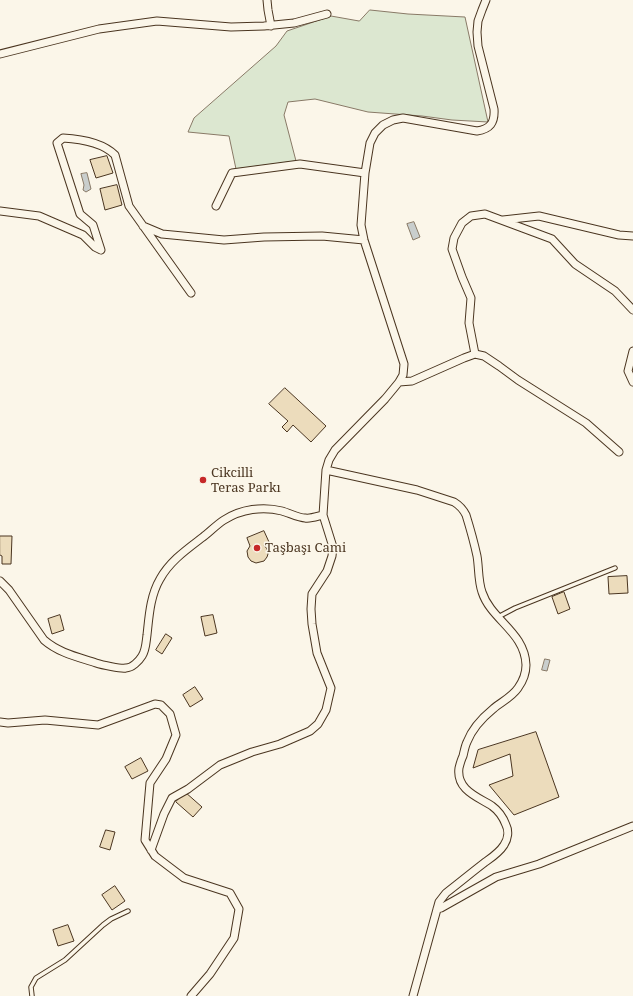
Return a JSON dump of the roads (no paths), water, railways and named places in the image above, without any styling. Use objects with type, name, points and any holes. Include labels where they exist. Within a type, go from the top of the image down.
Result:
[{"type":"street","points":[[267,0],[271,26]]},
{"type":"street","points":[[151,850],[164,814],[172,798],[188,789],[220,765],[252,752],[280,744],[310,731],[318,724],[326,710],[331,688],[317,653],[311,609],[312,594],[327,571],[332,556],[333,547],[323,515],[326,470],[329,460],[335,450],[385,399],[399,382],[403,375],[404,364],[364,240],[361,225],[365,172],[370,143],[375,133],[383,125],[393,120],[403,118],[476,131],[483,130],[488,127],[495,116],[478,46],[477,32],[478,21],[486,0]]},
{"type":"street","points":[[0,54],[99,29],[157,21],[231,27],[271,26],[294,23],[327,14]]},
{"type":"street","points":[[0,211],[39,216],[83,236],[95,247],[101,250],[93,226],[80,214],[57,143],[63,138],[82,139],[109,149],[115,155],[129,206],[191,293]]},
{"type":"street","points":[[216,206],[232,173],[300,164],[365,172]]},
{"type":"street","points":[[474,354],[470,323],[471,298],[452,249],[454,238],[462,223],[471,216],[485,214],[552,239],[575,264],[615,291],[633,310]]},
{"type":"street","points":[[501,220],[539,216],[619,235],[633,236]]},
{"type":"street","points":[[143,225],[162,234],[224,240],[264,237],[315,236],[364,240]]},
{"type":"street","points":[[633,351],[628,371],[633,382]]},
{"type":"street","points":[[399,382],[412,381],[474,354],[484,356],[518,380],[586,423],[619,452]]},
{"type":"street","points":[[326,470],[417,490],[459,505],[466,515],[477,556],[481,590],[485,600],[514,634],[522,646],[526,658],[526,670],[518,688],[512,695],[481,720],[473,730],[467,742],[459,769],[459,776],[465,789],[500,813],[508,828],[507,839],[500,851],[446,894],[439,902],[413,996]]},
{"type":"street","points":[[0,581],[14,596],[44,640],[51,646],[60,651],[101,665],[126,668],[133,666],[138,661],[145,649],[153,594],[166,568],[176,558],[224,520],[239,512],[254,509],[280,511],[305,518],[323,515]]},
{"type":"street","points":[[0,722],[8,723],[45,720],[98,725],[155,704],[162,705],[170,714],[176,735],[166,759],[150,783],[145,840],[155,856],[184,878],[230,893],[239,909],[234,938],[210,974],[191,996]]},
{"type":"street","points":[[437,909],[496,877],[539,864],[633,826]]},
{"type":"lane","points":[[498,616],[615,568]]},
{"type":"lane","points":[[32,996],[32,987],[36,978],[65,960],[111,919],[128,911]]},
{"type":"place","name":"Cikcilli Teras Parkı","points":[[203,480]]},
{"type":"place","name":"Taşbaşı Cami","points":[[257,548]]}]
